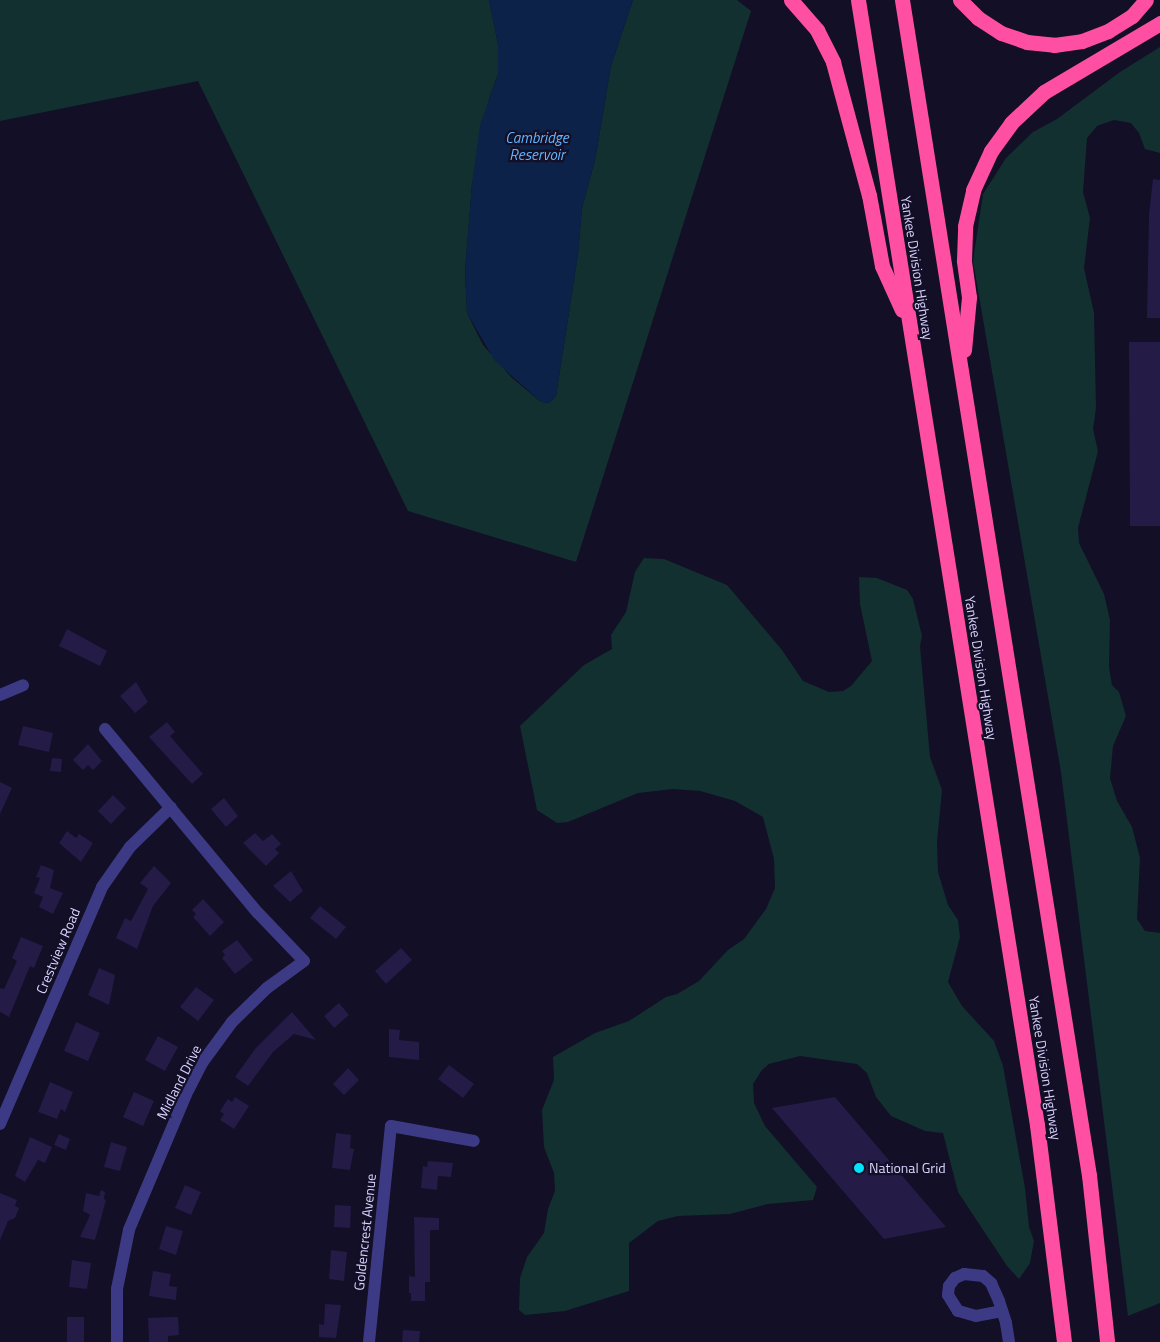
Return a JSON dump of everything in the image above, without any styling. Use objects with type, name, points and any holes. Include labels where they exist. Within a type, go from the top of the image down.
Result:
[{"type":"highway","points":[[791,0],[818,30],[833,62],[866,186],[882,266],[910,328]]},
{"type":"highway","name":"Yankee Division Highway","points":[[858,0],[1036,1116],[1064,1342]]},
{"type":"highway","name":"Yankee Division Highway","points":[[902,0],[1089,1175],[1107,1342]]},
{"type":"highway","points":[[960,0],[978,18],[1001,33],[1027,42],[1054,45],[1082,41],[1108,31],[1132,16],[1146,0]]},
{"type":"highway","points":[[962,374],[969,297],[964,232],[973,190],[991,151],[1011,124],[1044,92],[1160,24]]},
{"type":"street","points":[[0,695],[23,685]]},
{"type":"street","name":"Midland Drive","points":[[105,729],[258,913],[304,961],[267,988],[232,1022],[202,1063],[188,1090],[129,1230],[117,1289],[117,1342]]},
{"type":"street","name":"Crestview Road","points":[[0,1124],[102,886],[130,847],[171,808]]},
{"type":"street","name":"Goldencrest Avenue","points":[[369,1342],[391,1126],[474,1141]]},
{"type":"street","points":[[1002,1311],[1009,1342]]},
{"type":"green space","points":[[0,0],[489,0],[498,44],[498,74],[489,99],[472,184],[465,272],[467,313],[483,345],[511,377],[541,402],[549,403],[556,396],[578,254],[582,208],[595,160],[611,66],[633,0],[737,0],[751,11],[576,562],[408,511],[198,81],[0,121]]},
{"type":"green space","points":[[1160,47],[1160,153],[1145,149],[1139,133],[1131,123],[1114,120],[1097,126],[1087,138],[1083,192],[1090,218],[1084,268],[1094,313],[1096,408],[1093,429],[1098,451],[1078,528],[1079,543],[1104,594],[1110,620],[1109,667],[1112,685],[1119,692],[1126,716],[1113,746],[1110,778],[1117,801],[1132,827],[1140,858],[1137,919],[1145,931],[1160,933],[1160,1303],[1128,1316],[1061,772],[973,261],[983,194],[1006,158],[1033,132],[1057,119],[1120,72]]},
{"type":"green space","points":[[644,558],[664,559],[727,585],[782,650],[803,681],[829,692],[843,691],[851,686],[872,661],[860,604],[859,577],[877,578],[907,590],[913,599],[922,636],[920,646],[930,757],[942,790],[937,842],[938,872],[948,905],[958,920],[960,937],[948,982],[962,1006],[994,1041],[1003,1066],[1025,1188],[1029,1227],[1034,1241],[1030,1263],[1019,1279],[1007,1266],[958,1192],[943,1133],[925,1131],[891,1116],[876,1097],[867,1073],[857,1064],[800,1056],[769,1064],[762,1070],[753,1084],[754,1103],[765,1126],[817,1187],[813,1200],[768,1204],[730,1214],[678,1216],[658,1221],[629,1243],[629,1291],[565,1311],[525,1315],[519,1310],[520,1278],[527,1257],[544,1233],[548,1209],[555,1191],[554,1173],[544,1147],[542,1110],[554,1080],[553,1057],[595,1033],[629,1021],[666,997],[677,994],[699,981],[728,950],[744,939],[766,909],[775,888],[774,859],[763,817],[735,801],[700,791],[673,789],[638,793],[568,822],[557,823],[537,810],[520,726],[584,665],[612,649],[611,635],[626,612],[635,572]]},
{"type":"water","name":"Cambridge Reservoir","points":[[489,0],[633,0],[611,66],[595,160],[582,208],[578,254],[556,396],[549,403],[541,402],[495,361],[467,313],[465,272],[472,184],[480,125],[498,74],[498,44]]},
{"type":"building","points":[[1153,179],[1160,180],[1160,318],[1147,318],[1149,214]]},
{"type":"building","points":[[1129,342],[1160,342],[1160,526],[1130,526]]},
{"type":"building","points":[[67,629],[107,651],[100,666],[59,646]]},
{"type":"building","points":[[136,682],[148,702],[135,713],[120,696]]},
{"type":"building","points":[[167,722],[175,732],[170,736],[203,774],[192,784],[149,737]]},
{"type":"building","points":[[23,726],[53,733],[49,752],[18,745]]},
{"type":"building","points":[[88,744],[102,761],[93,770],[88,765],[83,770],[73,760]]},
{"type":"building","points":[[52,758],[62,759],[61,772],[50,771]]},
{"type":"building","points":[[0,782],[12,788],[0,814]]},
{"type":"building","points":[[113,795],[126,808],[111,824],[98,811]]},
{"type":"building","points":[[224,798],[238,816],[226,827],[211,809]]},
{"type":"building","points":[[67,831],[76,838],[79,834],[93,843],[81,862],[59,843]]},
{"type":"building","points":[[255,833],[263,841],[272,834],[281,844],[275,849],[279,853],[266,866],[243,843]]},
{"type":"building","points":[[41,865],[54,870],[50,888],[63,893],[53,914],[39,907],[43,897],[34,893],[40,878],[36,877]]},
{"type":"building","points":[[154,866],[171,883],[153,906],[137,949],[116,938],[125,918],[131,921],[148,889],[140,883]]},
{"type":"building","points":[[291,871],[303,891],[290,902],[273,886]]},
{"type":"building","points":[[203,899],[224,922],[210,936],[193,917],[196,914],[192,910]]},
{"type":"building","points":[[320,906],[346,927],[336,939],[310,918]]},
{"type":"building","points":[[21,937],[43,946],[34,968],[30,966],[9,1017],[0,1012],[0,988],[4,989],[17,961],[12,958]]},
{"type":"building","points":[[237,940],[253,960],[235,974],[222,958],[225,955],[222,951]]},
{"type":"building","points":[[401,948],[412,960],[386,984],[375,971]]},
{"type":"building","points":[[99,968],[115,975],[109,1005],[88,995]]},
{"type":"building","points":[[196,987],[214,1000],[198,1021],[180,1007]]},
{"type":"building","points":[[339,1003],[349,1015],[334,1028],[324,1016]]},
{"type":"building","points":[[292,1012],[316,1040],[294,1034],[273,1052],[248,1086],[235,1077],[255,1049]]},
{"type":"building","points":[[76,1022],[100,1033],[88,1061],[64,1051]]},
{"type":"building","points":[[389,1029],[400,1030],[399,1040],[419,1042],[419,1060],[389,1057]]},
{"type":"building","points":[[158,1036],[178,1047],[165,1071],[145,1060]]},
{"type":"building","points":[[449,1065],[474,1084],[463,1098],[438,1079]]},
{"type":"building","points":[[348,1068],[359,1080],[344,1095],[333,1084]]},
{"type":"building","points":[[50,1082],[73,1092],[65,1112],[61,1109],[57,1119],[38,1112]]},
{"type":"building","points":[[134,1092],[154,1101],[143,1126],[123,1117]]},
{"type":"building","points":[[235,1097],[249,1106],[234,1129],[220,1120],[224,1114],[220,1111],[228,1099],[232,1102]]},
{"type":"building","name":"National Grid","points":[[835,1097],[946,1227],[884,1239],[772,1108]]},
{"type":"building","points":[[336,1133],[351,1135],[350,1148],[354,1149],[350,1170],[332,1168]]},
{"type":"building","points":[[59,1134],[70,1139],[66,1150],[54,1145]]},
{"type":"building","points":[[30,1137],[52,1147],[45,1163],[38,1160],[25,1182],[15,1176]]},
{"type":"building","points":[[111,1142],[127,1147],[120,1171],[104,1167]]},
{"type":"building","points":[[428,1161],[453,1163],[451,1177],[438,1176],[437,1190],[421,1188],[423,1166],[427,1167]]},
{"type":"building","points":[[185,1185],[201,1192],[191,1215],[175,1208]]},
{"type":"building","points":[[101,1190],[105,1192],[104,1199],[106,1200],[95,1240],[80,1237],[90,1215],[83,1211],[86,1193],[99,1196]]},
{"type":"building","points":[[0,1193],[17,1200],[15,1206],[19,1208],[15,1218],[8,1221],[0,1240]]},
{"type":"building","points":[[335,1205],[351,1206],[350,1228],[334,1227]]},
{"type":"building","points":[[414,1217],[439,1218],[439,1230],[430,1230],[430,1282],[425,1282],[425,1301],[411,1301],[411,1293],[409,1293],[409,1276],[415,1277]]},
{"type":"building","points":[[166,1226],[183,1231],[176,1255],[159,1249]]},
{"type":"building","points":[[331,1250],[347,1252],[344,1281],[329,1279]]},
{"type":"building","points":[[72,1260],[91,1263],[87,1289],[69,1287]]},
{"type":"building","points":[[153,1271],[171,1274],[169,1286],[177,1287],[176,1300],[149,1296]]},
{"type":"building","points":[[325,1304],[341,1305],[336,1338],[319,1337],[319,1324],[324,1325]]},
{"type":"building","points":[[67,1317],[84,1317],[84,1342],[67,1342]]},
{"type":"building","points":[[178,1317],[179,1335],[168,1336],[168,1342],[149,1342],[148,1318]]},
{"type":"building","points":[[403,1330],[420,1331],[419,1342],[402,1342]]},
{"type":"place","name":"National Grid","points":[[859,1168]]}]
